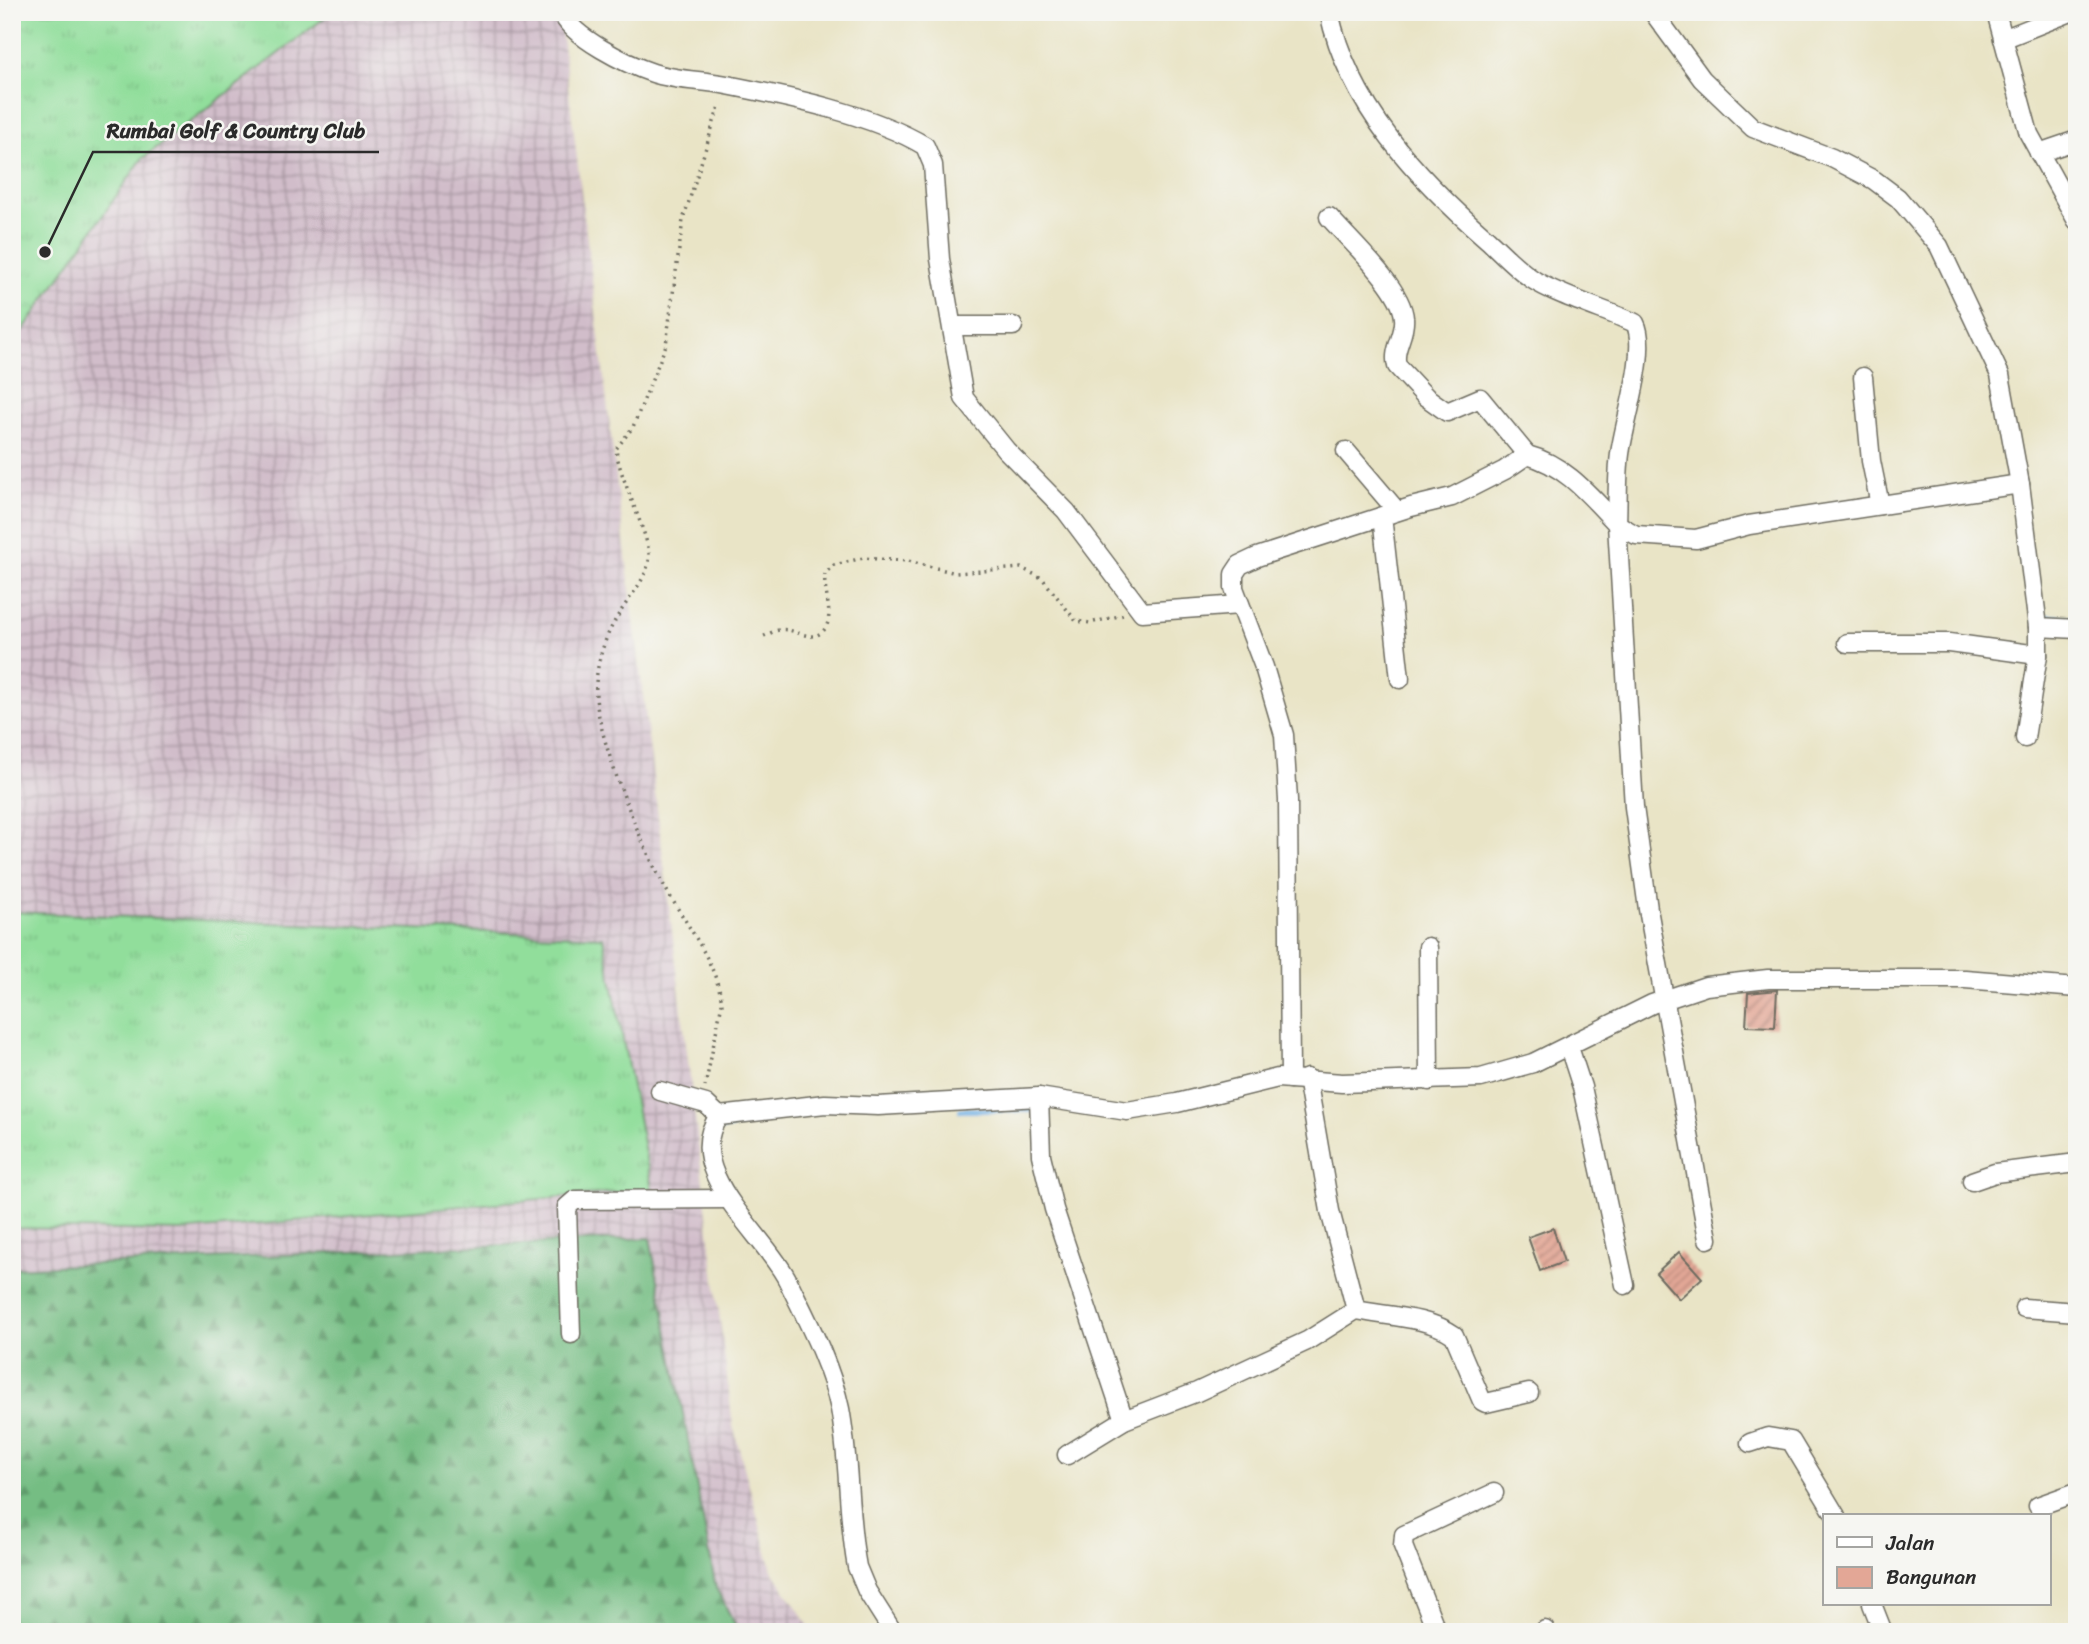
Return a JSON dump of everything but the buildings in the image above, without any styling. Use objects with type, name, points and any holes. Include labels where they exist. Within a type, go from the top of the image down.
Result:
[{"type":"street","points":[[562,12],[578,33],[643,69],[666,77],[726,85],[880,124],[925,146],[933,165],[938,242],[959,379],[968,405],[1006,450],[1066,511],[1142,612],[1240,605]]},
{"type":"street","points":[[1329,12],[1341,55],[1364,101],[1402,154],[1455,213],[1533,280],[1635,323],[1641,335],[1640,355],[1620,455],[1617,524],[1634,807],[1648,909],[1708,1238]]},
{"type":"street","points":[[1653,12],[1702,79],[1753,128],[1832,158],[1874,180],[1898,198],[1939,246],[2000,375],[2020,484],[2038,628],[2038,655],[2025,738]]},
{"type":"street","points":[[1996,12],[2029,134],[2077,221]]},
{"type":"street","points":[[2003,39],[2071,12]]},
{"type":"street","points":[[2039,153],[2077,140]]},
{"type":"street","points":[[1329,217],[1400,300],[1405,329],[1397,348],[1397,366],[1426,397],[1447,412],[1480,398],[1527,455],[1546,460],[1580,485],[1617,524],[1636,535],[1696,539],[1749,525],[2020,484]]},
{"type":"street","points":[[953,326],[1013,326]]},
{"type":"street","points":[[1863,377],[1871,461],[1880,505]]},
{"type":"street","points":[[1346,451],[1389,514],[1400,680]]},
{"type":"street","points":[[1356,1310],[1298,1078],[1284,735],[1264,667],[1234,588],[1234,574],[1240,565],[1256,557],[1389,514],[1452,497],[1506,470],[1527,455]]},
{"type":"street","points":[[2038,628],[2077,629]]},
{"type":"street","points":[[1847,643],[1949,643],[2038,655]]},
{"type":"street","points":[[1428,947],[1429,1081]]},
{"type":"street","points":[[660,1091],[713,1110],[825,1104],[878,1106],[1039,1097],[1127,1111],[1177,1103],[1278,1078],[1342,1083],[1481,1078],[1533,1063],[1666,1000],[1706,986],[1768,979],[1871,977],[1990,981],[2077,989]]},
{"type":"street","points":[[1569,1047],[1582,1087],[1625,1285]]},
{"type":"street","points":[[1039,1097],[1041,1155],[1054,1209],[1124,1420]]},
{"type":"street","points":[[713,1110],[709,1154],[712,1169],[727,1199],[781,1268],[832,1381],[841,1412],[852,1539],[858,1567],[867,1591],[893,1632]]},
{"type":"street","points":[[1972,1181],[1995,1173],[2077,1163]]},
{"type":"street","points":[[571,1334],[568,1207],[575,1200],[727,1199]]},
{"type":"street","points":[[2024,1308],[2077,1312]]},
{"type":"street","points":[[1067,1455],[1124,1420],[1197,1392],[1307,1341],[1356,1310],[1450,1332],[1454,1335],[1482,1401],[1486,1403],[1529,1393]]},
{"type":"street","points":[[1750,1443],[1768,1437],[1791,1441],[1835,1514]]},
{"type":"street","points":[[2038,1506],[2077,1492]]},
{"type":"street","points":[[1437,1632],[1402,1541],[1412,1529],[1494,1493]]},
{"type":"street","points":[[1873,1606],[1884,1632]]},
{"type":"path","points":[[713,1110],[704,1094],[722,1003],[720,991],[713,971],[660,878],[638,829],[597,706],[597,677],[605,641],[639,585],[649,559],[646,541],[631,505],[616,449],[633,427],[666,345],[683,220],[726,85]]},
{"type":"path","points":[[764,636],[779,630],[809,636],[820,634],[827,627],[829,616],[825,573],[834,565],[863,558],[917,562],[956,573],[1012,567],[1032,571],[1042,578],[1076,621],[1090,623],[1142,612]]},
{"type":"shaded area","points":[[12,12],[559,12],[733,1426],[772,1570],[813,1632],[12,1632]]},
{"type":"green space","points":[[12,12],[332,12],[142,159],[12,346]]},
{"type":"green space","points":[[12,912],[603,937],[652,1189],[181,1231],[12,1228]]},
{"type":"green space","points":[[650,1238],[716,1588],[739,1632],[12,1632],[12,1268]]},
{"type":"waterway","points":[[2043,617],[2077,619]]},
{"type":"waterway","points":[[961,1110],[1036,1110]]},
{"type":"waterway","points":[[723,1128],[759,1119]]},
{"type":"place","name":"Rumbai Golf & Country Club","points":[[45,252]]}]
